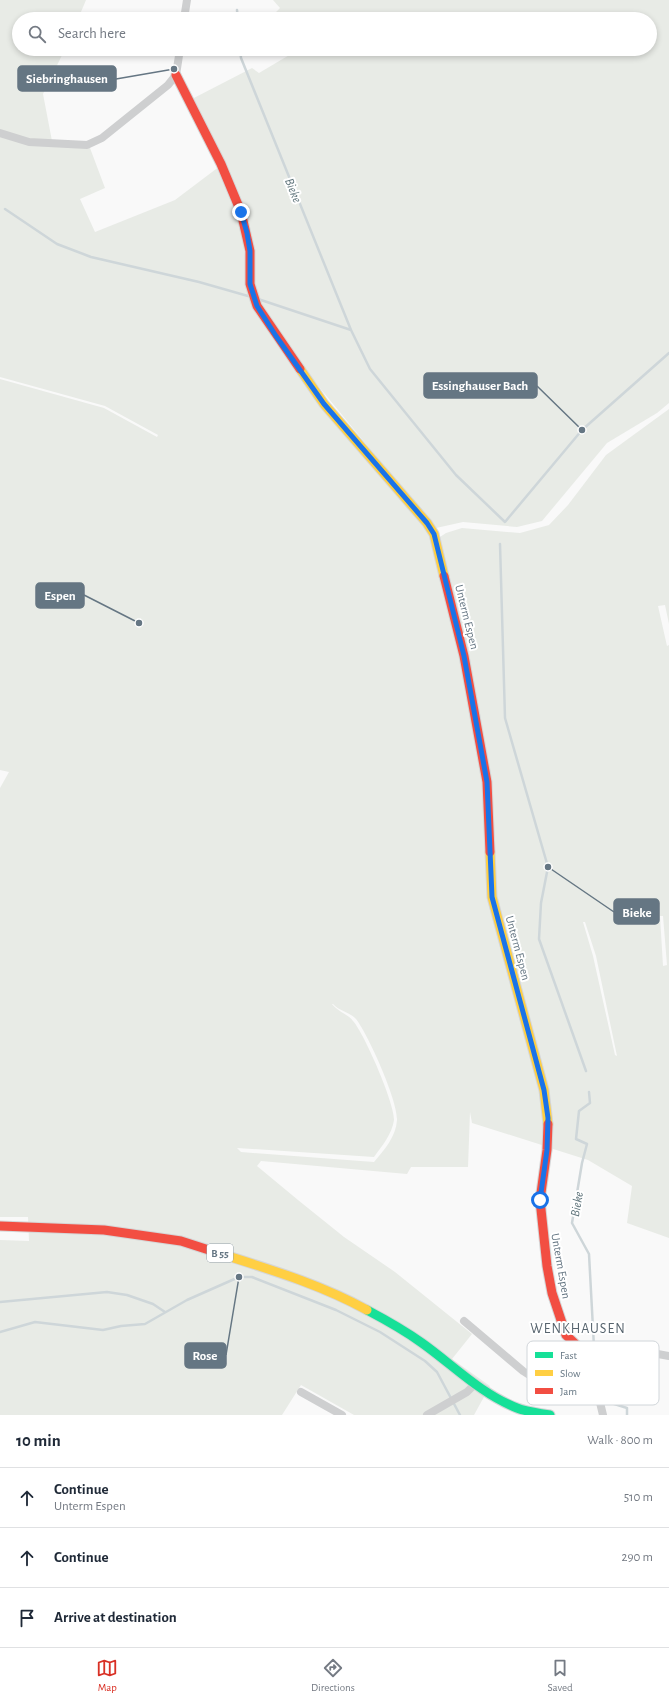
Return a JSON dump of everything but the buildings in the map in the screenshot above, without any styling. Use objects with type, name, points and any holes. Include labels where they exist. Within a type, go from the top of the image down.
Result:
[{"type":"street","points":[[185,12],[187,0]]},
{"type":"street","points":[[0,133],[29,142],[87,145],[102,138],[168,85],[176,75],[179,56]]},
{"type":"street","name":"Unterm Espen","points":[[176,75],[221,164],[241,212],[250,251],[250,284],[257,306],[276,336],[324,404],[427,523],[434,534],[464,656],[487,782],[492,897],[544,1090],[548,1118],[547,1150],[540,1200],[551,1286],[566,1335],[572,1341]]},
{"type":"street","name":"B 55","points":[[0,1226],[104,1230],[181,1241],[275,1271],[321,1288],[394,1324],[499,1400],[519,1409],[550,1415]]},
{"type":"street","points":[[464,1321],[527,1374]]},
{"type":"street","points":[[659,1354],[669,1356]]},
{"type":"street","points":[[430,1413],[461,1396],[475,1384]]},
{"type":"street","points":[[301,1392],[342,1415]]},
{"type":"street","points":[[601,1405],[603,1415]]},
{"type":"shaded area","points":[[0,0],[86,0],[81,12],[12,12],[12,56],[62,56],[43,94],[52,141],[30,140],[0,131]]},
{"type":"shaded area","points":[[273,0],[669,0],[669,403],[657,413],[607,443],[542,521],[517,527],[463,522],[436,528],[418,507],[291,353],[272,326],[252,285],[252,251],[190,100],[252,68],[259,73],[288,56],[657,56],[657,12],[276,12],[280,8]]},
{"type":"shaded area","points":[[0,135],[90,148],[105,188],[80,199],[95,232],[175,200],[220,166],[239,212],[252,306],[434,539],[461,656],[484,782],[487,877],[547,1123],[545,1146],[472,1123],[470,1112],[468,1167],[411,1167],[407,1174],[261,1161],[257,1166],[344,1237],[395,1272],[472,1334],[452,1359],[490,1386],[474,1415],[354,1415],[301,1385],[282,1415],[0,1415],[0,1240],[29,1241],[28,1217],[0,1217],[0,788],[9,772],[0,770],[0,379],[104,408],[157,437],[158,435],[105,406],[0,377]],"holes":[[[333,1004],[356,1019],[368,1038],[388,1084],[393,1098],[397,1120],[389,1143],[374,1162],[241,1152],[237,1148],[374,1157],[386,1140],[394,1120],[390,1099],[371,1053],[358,1028],[351,1019],[337,1009]]]},
{"type":"shaded area","points":[[669,409],[669,624],[665,605],[658,606],[667,646],[669,645],[669,1238],[627,1223],[632,1186],[588,1160],[550,1148],[552,1124],[498,915],[489,783],[437,539],[446,533],[462,528],[520,533],[549,525],[568,505],[606,455]],"holes":[[[660,916],[663,916],[667,965],[663,966]],[[583,922],[585,922],[596,956],[617,1056],[615,1055],[593,956]]]},
{"type":"waterway","name":"Bieke","points":[[241,56],[351,330]]},
{"type":"waterway","points":[[5,209],[57,244],[91,257],[199,282],[248,296]]},
{"type":"waterway","points":[[258,299],[351,330],[370,369],[456,475],[505,522],[582,430],[669,353]]},
{"type":"waterway","name":"Bieke","points":[[500,544],[505,718],[548,867],[541,903],[539,939],[586,1071]]},
{"type":"waterway","name":"Bieke","points":[[589,1092],[590,1103],[579,1111],[576,1139],[587,1144],[582,1163],[572,1223],[589,1254],[594,1341]]},
{"type":"waterway","points":[[0,1332],[35,1322],[103,1330],[121,1326],[145,1324],[187,1300],[239,1277],[252,1277],[336,1310],[380,1332],[425,1361],[437,1372],[460,1415]]},
{"type":"waterway","points":[[0,1302],[107,1292],[127,1295],[153,1304],[165,1312]]},
{"type":"waterway","name":"Bieke","points":[[618,1405],[627,1408],[627,1415]]},
{"type":"traffic: fast","points":[[367,1310],[415,1338],[491,1395],[521,1409],[550,1415]]},
{"type":"traffic: slow","points":[[300,369],[324,404],[427,523],[434,534],[444,576]]},
{"type":"traffic: slow","points":[[490,852],[492,897],[544,1090],[548,1124]]},
{"type":"traffic: slow","points":[[212,1251],[310,1284],[348,1300],[367,1310]]},
{"type":"traffic: jam","points":[[176,75],[221,164],[241,212],[250,251],[250,284],[257,306],[300,369]]},
{"type":"traffic: jam","points":[[444,576],[464,656],[487,782],[490,852]]},
{"type":"traffic: jam","points":[[548,1124],[547,1150],[540,1200],[547,1266],[552,1293],[566,1335],[572,1341]]},
{"type":"traffic: jam","points":[[0,1226],[104,1230],[181,1241],[212,1251]]},
{"type":"place","name":"Siebringhausen","points":[[174,69]]},
{"type":"place","name":"Essinghauser Bach","points":[[582,430]]},
{"type":"place","name":"Espen","points":[[139,623]]},
{"type":"place","name":"Bieke","points":[[548,867]]},
{"type":"place","name":"Rose","points":[[239,1277]]},
{"type":"district","name":"WENKHAUSEN","points":[[578,1328]]},
{"type":"route","points":[[241,212],[250,251],[250,284],[257,306],[276,336],[324,404],[427,523],[434,534],[464,656],[487,782],[492,897],[544,1090],[548,1118],[547,1150],[540,1186],[540,1200]]}]
